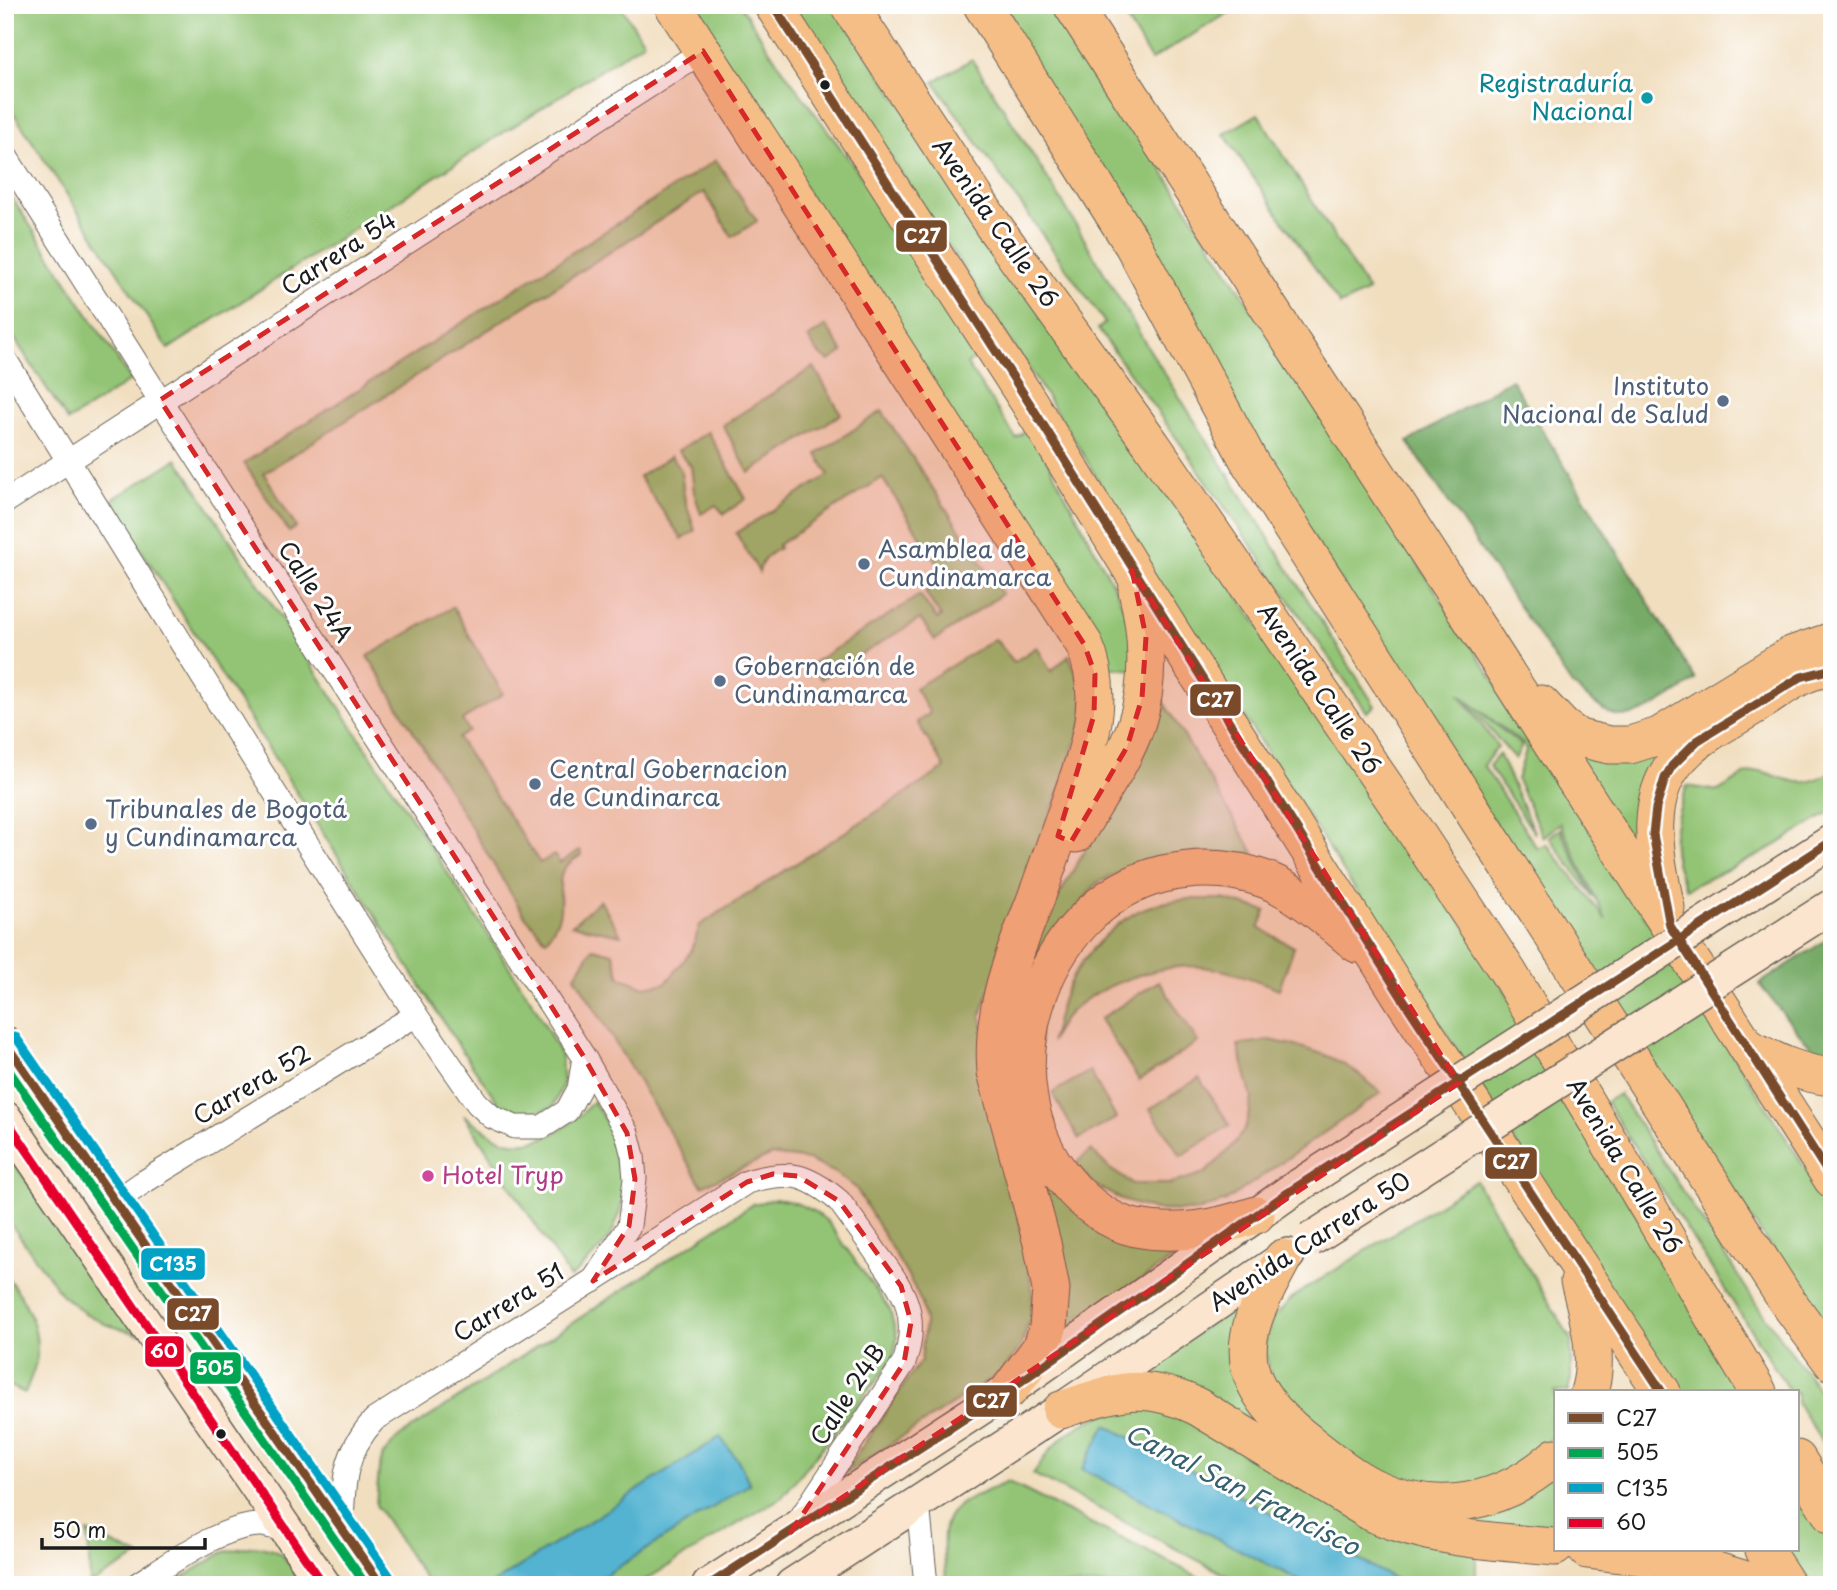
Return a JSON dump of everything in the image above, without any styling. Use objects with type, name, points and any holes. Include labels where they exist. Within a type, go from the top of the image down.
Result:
[{"type":"main road","points":[[673,5],[1084,644],[1095,674],[1094,715],[1084,760],[1006,980],[998,1013],[996,1072],[1042,1243],[1051,1289],[1048,1328],[1042,1346],[1010,1389]]},
{"type":"main road","points":[[773,5],[1030,404],[1383,966],[1661,1390]]},
{"type":"main road","name":"Avenida Calle 26","points":[[849,5],[993,225],[1152,445],[1508,972],[1757,1390]]},
{"type":"main road","points":[[982,5],[1133,245],[1250,463],[1784,1297],[1832,1362]]},
{"type":"main road","points":[[1072,5],[1832,1180]]},
{"type":"main road","points":[[1031,911],[1127,747],[1136,725],[1145,678],[1146,637],[1132,570]]},
{"type":"main road","points":[[1485,640],[1563,727],[1579,738],[1609,745],[1630,745],[1658,736],[1791,655],[1819,643],[1832,641]]},
{"type":"main road","points":[[1670,926],[1654,834],[1660,793],[1672,766],[1697,741],[1801,677],[1832,669]]},
{"type":"main road","name":"Avenida Carrera 50","points":[[709,1585],[1010,1389],[1289,1192],[1832,841]]},
{"type":"main road","points":[[1256,1215],[1205,1229],[1146,1229],[1115,1221],[1080,1197],[1054,1167],[1036,1130],[1028,1095],[1028,1037],[1042,982],[1061,948],[1083,920],[1110,896],[1144,878],[1182,870],[1203,869],[1250,874],[1288,891],[1308,903],[1383,966]]},
{"type":"main road","name":"Avenida Carrera 50","points":[[792,1585],[1061,1410],[1296,1249],[1832,906]]},
{"type":"main road","points":[[5,1043],[381,1585]]},
{"type":"main road","points":[[1747,1047],[1780,1064],[1803,1072],[1832,1077]]},
{"type":"main road","points":[[5,1118],[324,1585]]},
{"type":"main road","points":[[1296,1249],[1256,1312],[1248,1340],[1250,1366],[1258,1388],[1272,1408],[1303,1438],[1371,1486],[1424,1503],[1452,1504],[1484,1498],[1514,1487],[1554,1458]]},
{"type":"main road","points":[[1572,1253],[1590,1330],[1593,1355],[1589,1390]]},
{"type":"main road","points":[[1061,1410],[1130,1391],[1149,1390],[1175,1396],[1198,1407],[1374,1514],[1401,1525],[1453,1537],[1554,1547]]},
{"type":"main road","points":[[1798,1461],[1829,1514]]},
{"type":"main road","points":[[1604,1552],[1687,1562],[1762,1585]]},
{"type":"main road","points":[[1765,1552],[1787,1585]]},
{"type":"street","name":"Carrera 54","points":[[5,502],[703,51]]},
{"type":"street","name":"Calle 24A","points":[[5,155],[584,1057],[627,1133],[635,1179],[629,1226],[593,1281]]},
{"type":"street","points":[[5,359],[261,771],[416,1015],[477,1103],[492,1117],[515,1128],[542,1127],[567,1111],[579,1089],[584,1057]]},
{"type":"street","name":"Carrera 52","points":[[115,1202],[416,1015]]},
{"type":"street","name":"Carrera 51","points":[[342,1528],[344,1479],[353,1448],[374,1420],[747,1182],[773,1174]]},
{"type":"street","name":"Calle 24B","points":[[773,1174],[798,1176],[826,1190],[839,1201],[901,1286],[908,1303],[911,1322],[911,1343],[904,1363],[791,1532]]},
{"type":"street","points":[[918,1503],[926,1585]]},
{"type":"street","points":[[136,1585],[205,1542],[237,1530],[263,1525],[289,1532]]},
{"type":"highlighted area","points":[[703,51],[1084,644],[1095,674],[1094,715],[1058,836],[1071,842],[1127,747],[1142,698],[1146,637],[1132,570],[1459,1083],[791,1532],[904,1363],[911,1322],[901,1286],[839,1201],[798,1176],[773,1174],[747,1182],[593,1281],[629,1226],[635,1179],[627,1133],[584,1057],[160,400]]},
{"type":"green space","points":[[5,5],[620,5],[644,42],[168,349],[5,100]]},
{"type":"green space","points":[[690,5],[740,5],[776,60],[864,180],[981,355],[967,364],[1016,438],[1030,428],[1116,590],[1134,635],[1134,670],[1105,667]]},
{"type":"green space","points":[[792,5],[833,5],[1483,953],[1740,1390],[1671,1390],[1160,585],[1071,434]]},
{"type":"green space","points":[[996,5],[1055,5],[1515,713],[1832,1210],[1832,1335],[1713,1164],[1262,459]],"holes":[[[1459,694],[1527,747],[1517,780],[1543,837],[1560,823],[1606,920],[1547,844],[1537,848],[1483,765],[1498,747]]]},
{"type":"green space","points":[[1118,5],[1241,5],[1151,60]]},
{"type":"green space","points":[[972,59],[1063,203],[1144,341],[1375,706],[1367,712],[1098,329],[1105,323],[934,82]]},
{"type":"green space","points":[[1258,114],[1368,291],[1340,305],[1224,134]]},
{"type":"green space","points":[[716,160],[757,221],[732,237],[704,192],[264,473],[296,527],[289,532],[244,463]]},
{"type":"green space","points":[[5,187],[131,380],[68,421],[5,324]]},
{"type":"green space","points":[[826,326],[843,352],[829,361],[818,353],[808,338]]},
{"type":"green space","points":[[814,367],[841,414],[749,473],[723,425]]},
{"type":"green space","points":[[1511,379],[1696,680],[1644,711],[1633,715],[1612,714],[1596,705],[1572,685],[1408,442]]},
{"type":"green space","points":[[882,411],[1002,594],[935,640],[920,619],[821,679],[811,664],[920,595],[937,619],[941,617],[925,592],[947,577],[882,478],[778,545],[779,548],[764,561],[759,572],[736,533],[829,475],[817,454]]},
{"type":"green space","points":[[708,432],[746,499],[724,514],[716,505],[701,514],[694,492],[691,466],[678,451]]},
{"type":"green space","points":[[671,456],[681,470],[684,496],[695,531],[682,539],[639,477]]},
{"type":"green space","points":[[177,459],[536,1008],[561,1056],[563,1084],[553,1107],[530,1114],[504,1111],[461,1049],[110,501]]},
{"type":"green space","points":[[453,607],[503,694],[462,720],[469,731],[458,738],[540,863],[554,855],[560,863],[580,850],[582,855],[562,872],[559,914],[546,940],[524,915],[368,656]]},
{"type":"green space","points":[[995,639],[1014,662],[1037,647],[1051,672],[1069,655],[1084,693],[1084,719],[981,1015],[1033,1292],[1030,1320],[1021,1346],[1003,1371],[842,1476],[921,1360],[925,1322],[922,1304],[913,1285],[856,1188],[834,1172],[808,1160],[772,1155],[702,1186],[575,976],[593,948],[613,953],[620,977],[645,987],[666,983],[691,951],[700,925],[945,768],[917,722],[930,713],[915,688]]},
{"type":"green space","points":[[1160,696],[1254,853],[1206,853],[1146,860],[1097,883],[1036,965],[1047,1180],[1194,1244],[1058,1337],[1037,1193],[1023,960],[1104,815]]},
{"type":"green space","points":[[1465,700],[1522,746],[1515,759]]},
{"type":"green space","points":[[1673,741],[1639,856],[1570,748]]},
{"type":"green space","points":[[1499,754],[1535,834],[1489,766]]},
{"type":"green space","points":[[1761,771],[1804,782],[1832,771],[1832,811],[1761,854],[1686,889],[1676,862],[1674,838],[1687,786],[1718,791],[1748,773]]},
{"type":"green space","points":[[1560,829],[1593,897],[1549,837]]},
{"type":"green space","points":[[1190,899],[1223,899],[1266,911],[1259,928],[1294,947],[1279,989],[1251,978],[1212,968],[1185,966],[1147,973],[1108,987],[1076,1007],[1062,1021],[1051,1042],[1067,988],[1081,963],[1100,940],[1122,922],[1146,908]]},
{"type":"green space","points":[[600,900],[621,935],[572,925]]},
{"type":"green space","points":[[1832,936],[1832,1062],[1815,1050],[1759,984]]},
{"type":"green space","points":[[1159,981],[1198,1042],[1139,1080],[1100,1019]]},
{"type":"green space","points":[[1270,1040],[1330,1057],[1354,1071],[1381,1093],[1226,1201],[1197,1211],[1155,1210],[1122,1200],[1094,1185],[1075,1164],[1091,1150],[1110,1169],[1133,1184],[1169,1184],[1205,1173],[1228,1151],[1245,1129],[1252,1099],[1238,1045]]},
{"type":"green space","points":[[1090,1071],[1116,1118],[1079,1139],[1052,1093]]},
{"type":"green space","points":[[1199,1078],[1230,1125],[1181,1156],[1150,1109]]},
{"type":"green space","points":[[1619,1094],[1761,1311],[1832,1408],[1832,1458],[1798,1405],[1798,1390],[1789,1390],[1606,1102]]},
{"type":"green space","points":[[593,1101],[612,1133],[623,1164],[622,1198],[610,1236],[570,1278],[464,1115],[501,1140],[531,1142],[566,1126]]},
{"type":"green space","points":[[5,1151],[138,1334],[105,1324],[83,1312],[61,1294],[5,1216]]},
{"type":"green space","points":[[1476,1181],[1571,1339],[1568,1390],[1554,1390],[1554,1432],[1544,1450],[1465,1492],[1378,1477],[1290,1410],[1273,1383],[1264,1347],[1273,1318],[1296,1295]]},
{"type":"green space","points":[[776,1199],[803,1206],[827,1221],[890,1310],[897,1338],[893,1358],[782,1497],[637,1585],[429,1585],[376,1505],[383,1455],[399,1437],[753,1204]]},
{"type":"green space","points":[[5,1275],[24,1302],[36,1334],[36,1361],[25,1393],[5,1384]]},
{"type":"green space","points":[[1249,1297],[1238,1341],[1239,1370],[1255,1405],[1306,1451],[1358,1486],[1418,1510],[1468,1512],[1522,1492],[1554,1472],[1554,1534],[1486,1531],[1419,1521],[1356,1491],[1212,1400],[1178,1384],[1139,1372]]},
{"type":"green space","points":[[1155,1403],[1476,1553],[1476,1581],[1516,1585],[1245,1585],[1033,1474],[1062,1438],[1086,1422],[1127,1408]]},
{"type":"green space","points":[[1008,1482],[1215,1585],[947,1585],[944,1542],[949,1517],[969,1500]]},
{"type":"green space","points":[[1798,1486],[1832,1548],[1832,1585],[1798,1585],[1776,1552],[1798,1552]]},
{"type":"green space","points":[[88,1532],[139,1556],[90,1584]]},
{"type":"green space","points":[[254,1546],[272,1550],[284,1557],[302,1585],[170,1585],[224,1552]]},
{"type":"water","points":[[1106,1425],[1406,1585],[1308,1585],[1082,1469]]},
{"type":"water","points":[[720,1437],[739,1462],[750,1484],[590,1585],[491,1585]]},
{"type":"transit line","name":"C27","points":[[773,5],[1030,404],[1403,999],[1661,1390]]},
{"type":"transit line","name":"C27","points":[[1832,669],[1801,677],[1697,741],[1672,766],[1665,778],[1656,808],[1653,834],[1670,926],[1832,1179]]},
{"type":"transit line","name":"C27","points":[[709,1585],[1010,1389],[1289,1192],[1832,841]]},
{"type":"transit line","name":"C135","points":[[15,1036],[391,1578]]},
{"type":"transit line","name":"C27","points":[[5,1043],[381,1585]]},
{"type":"transit line","name":"505","points":[[5,1065],[366,1585]]},
{"type":"transit line","name":"60","points":[[5,1118],[324,1585]]},
{"type":"place","name":"Registraduría Nacional","points":[[1647,98]]},
{"type":"place","name":"Instituto Nacional de Salud","points":[[1723,401]]},
{"type":"place","name":"Asamblea de Cundinamarca","points":[[864,564]]},
{"type":"place","name":"Gobernación de Cundinamarca","points":[[720,681]]},
{"type":"place","name":"Central Gobernacion de Cundinarca","points":[[535,784]]},
{"type":"place","name":"Tribunales de Bogotá y Cundinamarca","points":[[91,824]]},
{"type":"place","name":"Hotel Tryp","points":[[428,1176]]},
{"type":"water label","name":"Canal San Francisco","points":[[1242,1490]]}]
